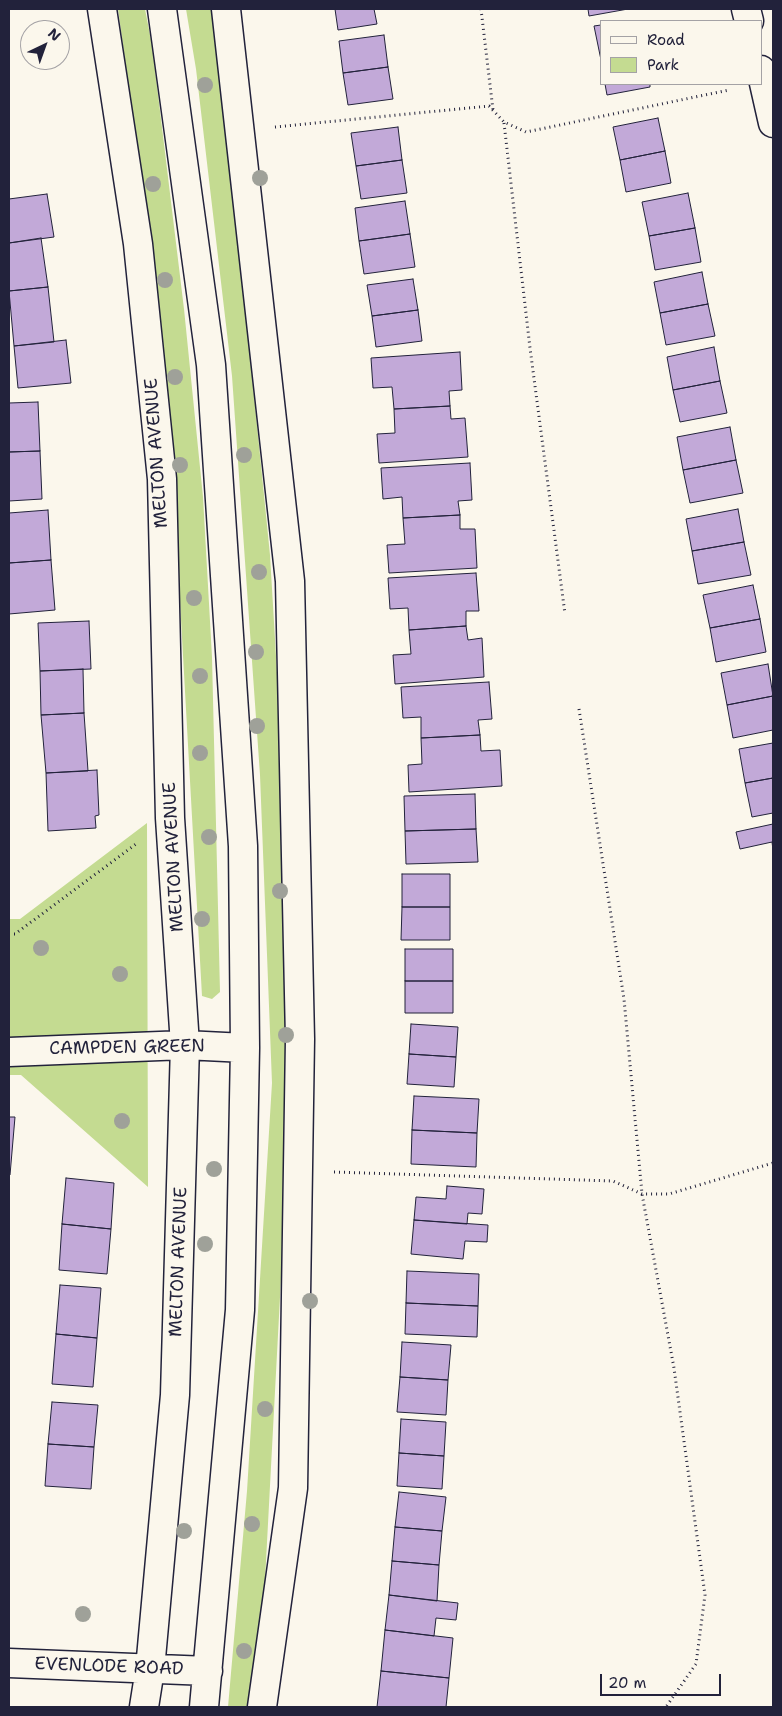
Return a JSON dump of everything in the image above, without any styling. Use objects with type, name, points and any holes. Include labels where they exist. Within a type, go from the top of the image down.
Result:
[{"type":"street","name":"MELTON AVENUE","points":[[102,9],[138,244],[162,479],[170,818],[185,1045],[175,1395],[150,1670],[144,1707]]},
{"type":"street","points":[[162,9],[211,365],[243,846],[246,1048],[240,1310],[204,1707]]},
{"type":"street","points":[[226,9],[290,581],[300,1038],[293,1488],[262,1707]]},
{"type":"street","points":[[762,76],[773,123]]},
{"type":"street","name":"CAMPDEN GREEN","points":[[9,1052],[185,1045],[246,1048]]},
{"type":"street","name":"EVENLODE ROAD","points":[[9,1663],[208,1671]]},
{"type":"path","points":[[481,9],[493,110]]},
{"type":"path","points":[[239,131],[488,106],[504,122],[526,132],[724,85]]},
{"type":"path","points":[[504,122],[530,348],[565,614]]},
{"type":"path","points":[[579,709],[624,999],[642,1194],[674,1368],[705,1595],[696,1664],[666,1707]]},
{"type":"path","points":[[9,934],[15,934],[170,818]]},
{"type":"path","points":[[298,1171],[613,1181],[642,1194],[669,1194],[773,1163]]},
{"type":"green space","points":[[118,9],[145,9],[152,45],[184,309],[203,497],[212,657],[220,992],[212,999],[202,996],[175,512],[146,214]]},
{"type":"green space","points":[[186,9],[211,9],[227,126],[270,555],[283,774],[291,1001],[287,1165],[264,1599],[252,1707],[228,1707],[247,1491],[272,1083],[260,775],[232,376],[196,69]]},
{"type":"green space","points":[[147,823],[148,1187],[21,1075],[9,1075],[9,919],[20,919]]},
{"type":"building","points":[[335,9],[374,9],[377,24],[338,30]]},
{"type":"building","points":[[588,9],[628,9],[589,16]]},
{"type":"building","points":[[600,25],[600,55],[594,26]]},
{"type":"building","points":[[384,35],[388,67],[343,73],[339,41]]},
{"type":"building","points":[[388,67],[393,99],[348,105],[343,73]]},
{"type":"building","points":[[605,85],[650,85],[650,87],[607,95]]},
{"type":"building","points":[[658,118],[665,151],[620,160],[613,127]]},
{"type":"building","points":[[398,127],[402,160],[356,166],[351,133]]},
{"type":"building","points":[[665,151],[671,183],[626,192],[620,160]]},
{"type":"building","points":[[402,160],[407,193],[361,199],[356,166]]},
{"type":"building","points":[[688,193],[695,228],[649,236],[642,202]]},
{"type":"building","points":[[47,194],[54,237],[9,243],[9,199]]},
{"type":"building","points":[[405,201],[410,234],[359,241],[355,208]]},
{"type":"building","points":[[695,228],[701,262],[655,270],[649,236]]},
{"type":"building","points":[[410,234],[415,267],[364,274],[359,241]]},
{"type":"building","points":[[41,238],[48,287],[9,291],[9,243]]},
{"type":"building","points":[[702,272],[708,304],[660,313],[654,282]]},
{"type":"building","points":[[413,279],[418,310],[372,316],[367,285]]},
{"type":"building","points":[[48,287],[54,342],[14,346],[9,291]]},
{"type":"building","points":[[708,304],[715,336],[666,345],[660,313]]},
{"type":"building","points":[[418,310],[422,341],[376,347],[372,316]]},
{"type":"building","points":[[66,340],[71,383],[18,388],[14,346]]},
{"type":"building","points":[[714,347],[720,381],[673,390],[667,357]]},
{"type":"building","points":[[460,352],[462,390],[449,391],[450,406],[394,409],[392,387],[373,388],[371,358]]},
{"type":"building","points":[[720,381],[727,413],[680,422],[673,390]]},
{"type":"building","points":[[38,402],[40,451],[9,452],[9,403]]},
{"type":"building","points":[[450,406],[451,419],[465,418],[468,457],[379,463],[377,434],[395,433],[394,409]]},
{"type":"building","points":[[730,427],[736,460],[683,470],[677,437]]},
{"type":"building","points":[[40,451],[42,499],[9,501],[9,452]]},
{"type":"building","points":[[736,460],[743,493],[690,503],[683,470]]},
{"type":"building","points":[[470,463],[472,500],[458,501],[460,515],[403,518],[402,497],[383,499],[381,468]]},
{"type":"building","points":[[738,509],[744,542],[692,551],[686,519]]},
{"type":"building","points":[[48,510],[51,560],[9,563],[9,513]]},
{"type":"building","points":[[460,515],[460,529],[475,529],[477,568],[389,573],[387,545],[405,544],[403,518]]},
{"type":"building","points":[[744,542],[751,575],[698,584],[692,551]]},
{"type":"building","points":[[51,560],[55,610],[9,614],[9,563]]},
{"type":"building","points":[[476,573],[479,611],[466,611],[466,626],[409,630],[408,608],[390,609],[388,578]]},
{"type":"building","points":[[753,585],[760,619],[710,628],[703,595]]},
{"type":"building","points":[[760,619],[766,652],[716,662],[710,628]]},
{"type":"building","points":[[89,621],[91,669],[40,671],[38,623]]},
{"type":"building","points":[[466,626],[468,640],[482,638],[484,677],[395,684],[393,655],[411,654],[409,630]]},
{"type":"building","points":[[768,664],[773,696],[727,705],[721,673]]},
{"type":"building","points":[[83,669],[84,713],[41,715],[40,671]]},
{"type":"building","points":[[489,682],[492,719],[478,720],[480,735],[421,738],[421,717],[403,718],[401,687]]},
{"type":"building","points":[[773,696],[773,730],[733,738],[727,705]]},
{"type":"building","points":[[84,713],[88,771],[46,773],[41,715]]},
{"type":"building","points":[[480,735],[481,751],[500,750],[502,786],[409,792],[408,765],[422,764],[421,738]]},
{"type":"building","points":[[773,743],[773,778],[745,783],[739,749]]},
{"type":"building","points":[[97,770],[99,815],[95,816],[96,828],[48,831],[46,773]]},
{"type":"building","points":[[773,778],[773,813],[752,817],[745,783]]},
{"type":"building","points":[[475,794],[476,829],[405,831],[404,796]]},
{"type":"building","points":[[773,824],[773,850],[772,842],[740,849],[736,832]]},
{"type":"building","points":[[476,829],[478,862],[406,864],[405,831]]},
{"type":"building","points":[[402,874],[450,874],[450,907],[402,907]]},
{"type":"building","points":[[402,907],[450,907],[450,940],[401,940]]},
{"type":"building","points":[[405,949],[453,949],[453,981],[405,981]]},
{"type":"building","points":[[405,981],[453,981],[453,1013],[405,1013]]},
{"type":"building","points":[[411,1024],[458,1027],[456,1057],[409,1054]]},
{"type":"building","points":[[409,1054],[456,1057],[454,1087],[407,1084]]},
{"type":"building","points":[[414,1096],[479,1099],[477,1133],[412,1130]]},
{"type":"building","points":[[9,1117],[15,1117],[10,1175],[9,1174]]},
{"type":"building","points":[[412,1130],[477,1133],[476,1167],[411,1164]]},
{"type":"building","points":[[66,1178],[114,1183],[111,1229],[62,1224]]},
{"type":"building","points":[[447,1186],[484,1189],[482,1214],[468,1213],[467,1224],[414,1220],[416,1197],[446,1199]]},
{"type":"building","points":[[414,1220],[488,1225],[487,1242],[465,1241],[463,1259],[411,1254]]},
{"type":"building","points":[[62,1224],[111,1229],[107,1274],[59,1270]]},
{"type":"building","points":[[407,1271],[479,1274],[478,1306],[406,1303]]},
{"type":"building","points":[[60,1285],[101,1288],[97,1338],[56,1334]]},
{"type":"building","points":[[406,1303],[478,1306],[477,1337],[405,1334]]},
{"type":"building","points":[[56,1334],[97,1338],[93,1387],[52,1384]]},
{"type":"building","points":[[402,1342],[451,1345],[448,1380],[400,1377]]},
{"type":"building","points":[[400,1377],[448,1380],[446,1415],[397,1412]]},
{"type":"building","points":[[52,1402],[98,1405],[94,1447],[48,1444]]},
{"type":"building","points":[[401,1419],[446,1422],[444,1456],[399,1453]]},
{"type":"building","points":[[48,1444],[94,1447],[91,1489],[45,1486]]},
{"type":"building","points":[[399,1453],[444,1456],[442,1489],[397,1486]]},
{"type":"building","points":[[399,1492],[446,1497],[442,1531],[395,1527]]},
{"type":"building","points":[[395,1527],[442,1531],[439,1565],[392,1561]]},
{"type":"building","points":[[392,1561],[439,1565],[437,1601],[389,1595]]},
{"type":"building","points":[[389,1595],[458,1603],[456,1620],[436,1618],[434,1636],[385,1630]]},
{"type":"building","points":[[385,1630],[453,1638],[449,1678],[381,1671]]},
{"type":"building","points":[[381,1671],[449,1678],[446,1707],[377,1707]]}]
